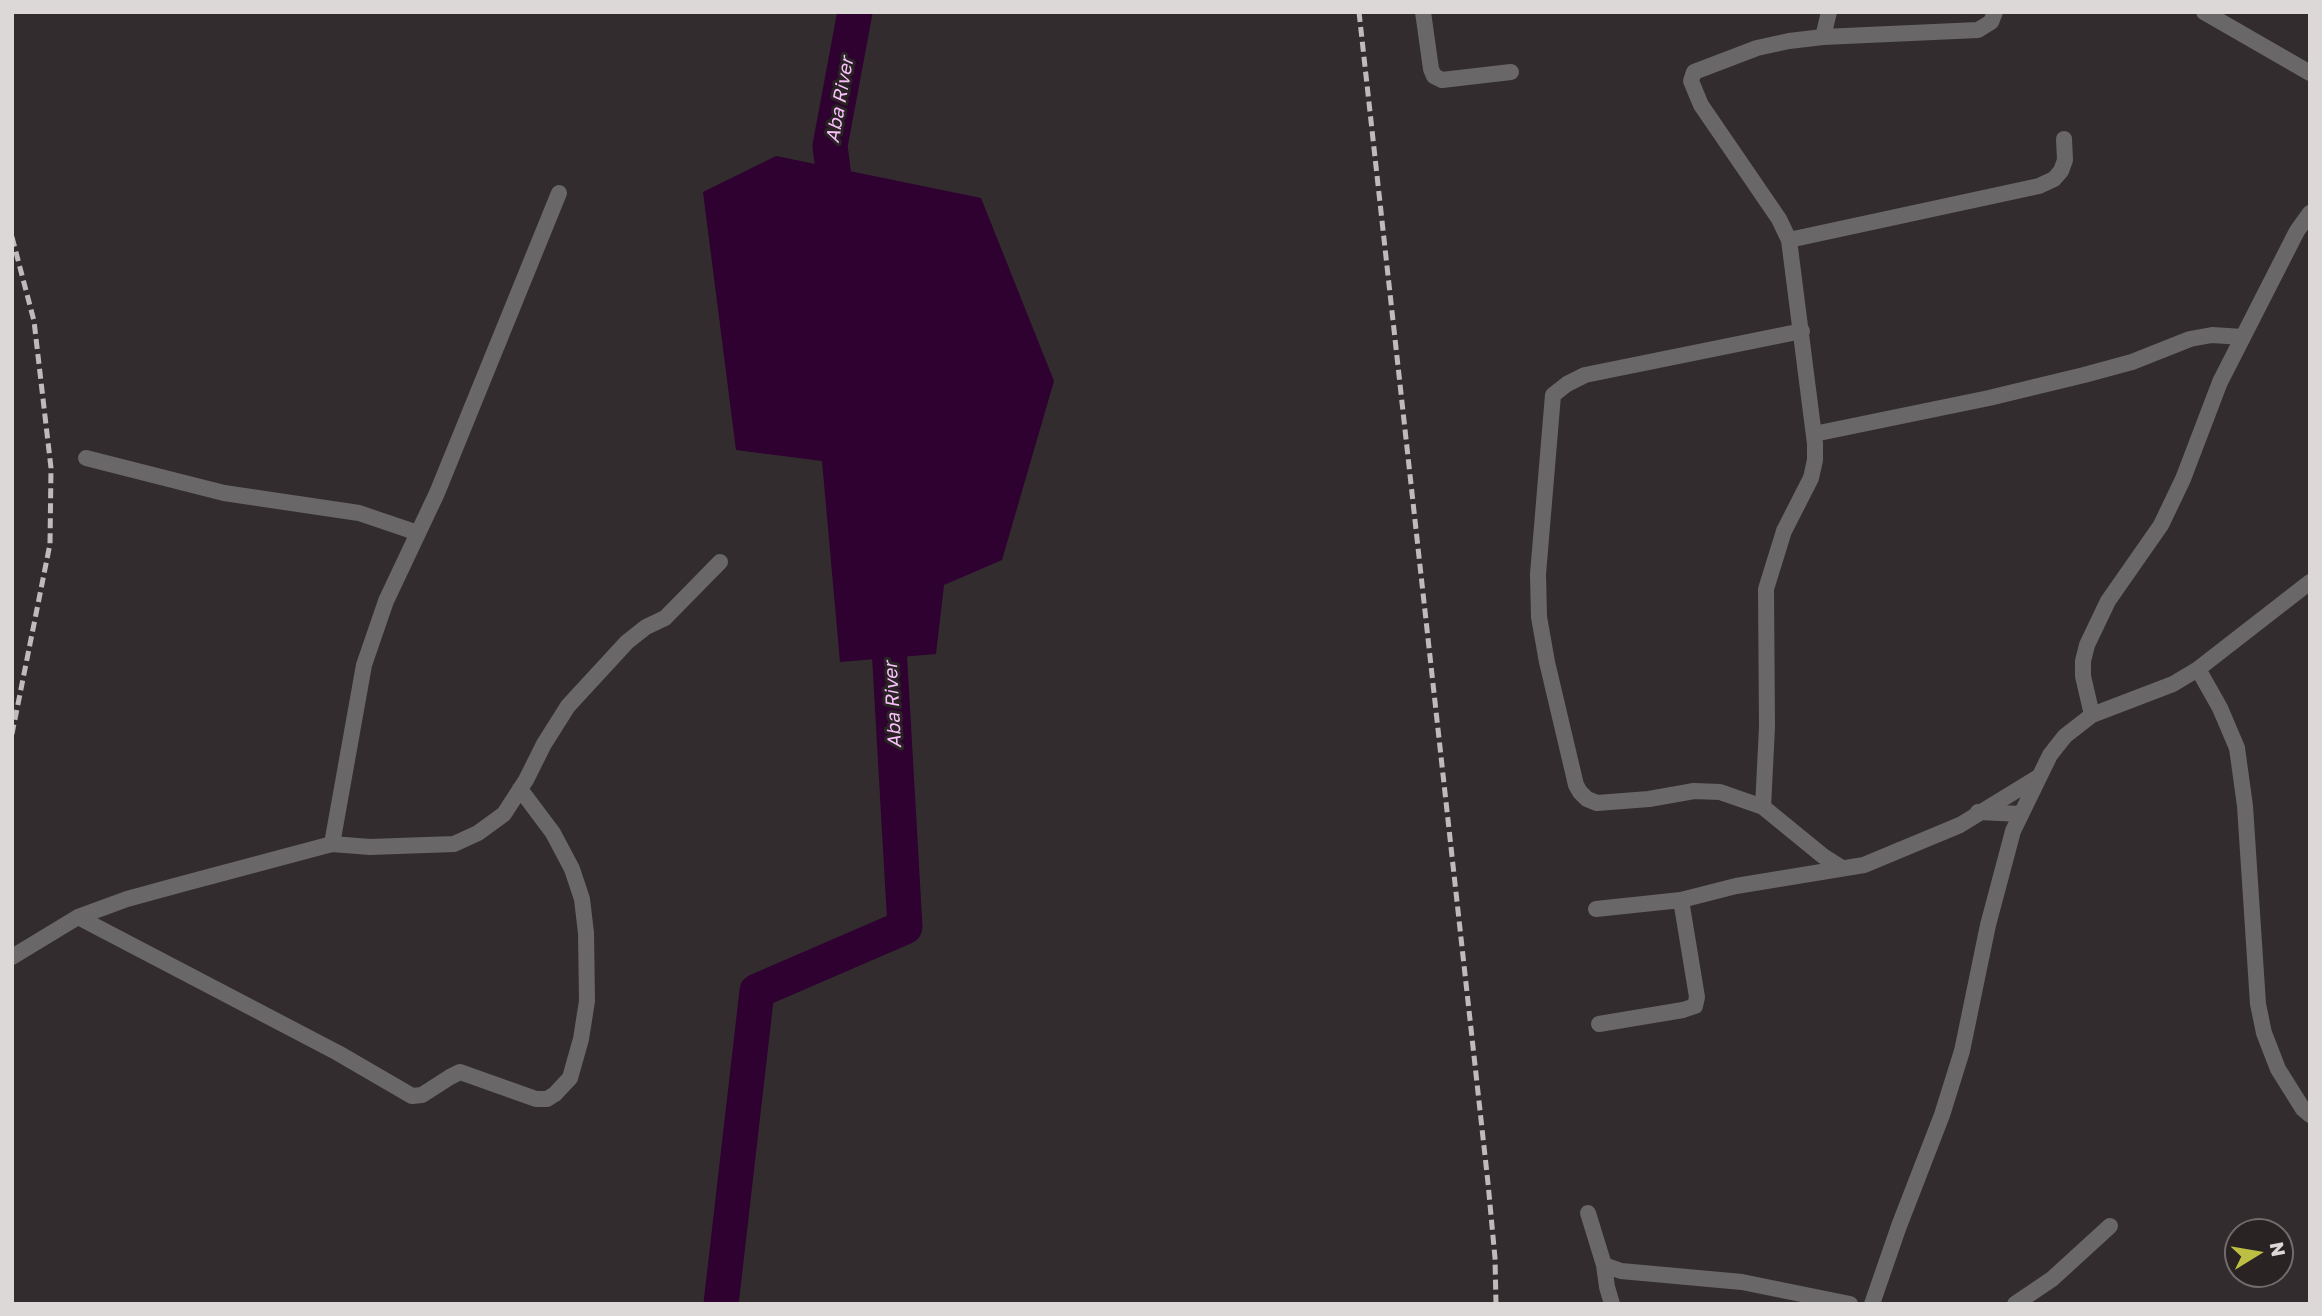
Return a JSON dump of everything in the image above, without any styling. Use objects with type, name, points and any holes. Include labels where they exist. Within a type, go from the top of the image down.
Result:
[{"type":"street","points":[[1423,12],[1434,76],[1442,80],[1511,72]]},
{"type":"street","points":[[1823,37],[1829,12]]},
{"type":"street","points":[[1763,807],[1767,727],[1766,589],[1784,531],[1811,478],[1815,460],[1814,434],[1789,240],[1779,219],[1701,105],[1691,81],[1693,72],[1757,48],[1790,41],[1978,30],[1991,22],[1995,12]]},
{"type":"street","points":[[2204,12],[2310,73]]},
{"type":"street","points":[[1789,240],[2039,186],[2054,179],[2061,171],[2065,160],[2064,139]]},
{"type":"street","points":[[332,844],[364,665],[386,601],[437,493],[559,194]]},
{"type":"street","points":[[2092,715],[2084,676],[2083,661],[2087,645],[2108,601],[2161,524],[2183,479],[2220,382],[2297,231],[2310,213]]},
{"type":"street","points":[[1802,331],[1585,375],[1567,384],[1553,396],[1538,574],[1539,617],[1576,785],[1587,799],[1597,803],[1649,799],[1707,790],[1720,792],[1763,807],[1823,856],[1842,868]]},
{"type":"street","points":[[1814,434],[1989,398],[2084,375],[2132,362],[2190,339],[2212,335],[2243,337]]},
{"type":"street","points":[[86,458],[224,493],[359,513],[418,533]]},
{"type":"street","points":[[12,957],[78,916],[138,896],[332,844],[370,847],[454,844],[478,833],[505,814],[568,706],[627,642],[646,627],[665,618],[720,562]]},
{"type":"street","points":[[1872,1304],[1962,1051],[1988,925],[2013,831],[2050,755],[2065,736],[2092,715],[2174,684],[2199,670],[2310,582]]},
{"type":"street","points":[[2199,670],[2220,708],[2237,748],[2245,806],[2258,1004],[2263,1033],[2278,1069],[2303,1109],[2310,1115]]},
{"type":"street","points":[[1596,909],[1681,901],[1736,886],[1864,865],[1960,825],[2040,776]]},
{"type":"street","points":[[78,916],[338,1053],[412,1096],[422,1096],[460,1072],[536,1099],[547,1099],[570,1078],[581,1039],[587,1001],[586,933],[582,899],[572,869],[554,833],[520,789]]},
{"type":"street","points":[[1978,813],[2021,814]]},
{"type":"street","points":[[1598,1024],[1695,1006],[1697,997],[1681,901]]},
{"type":"street","points":[[1588,1213],[1604,1265],[1612,1304]]},
{"type":"street","points":[[2015,1304],[2052,1279],[2110,1226]]},
{"type":"street","points":[[1604,1265],[1621,1272],[1742,1282],[1850,1304]]},
{"type":"shaded area","points":[[776,156],[981,198],[1054,381],[1002,560],[944,585],[936,654],[840,662],[822,461],[736,450],[703,192]]},
{"type":"waterway","name":"Aba River","points":[[839,216],[830,146],[855,12]]},
{"type":"waterway","name":"Aba River","points":[[721,1304],[757,991],[905,927],[887,612]]},
{"type":"railway","points":[[1359,12],[1488,1183],[1496,1304]]},
{"type":"railway","points":[[12,237],[34,321],[51,468],[50,544],[12,734]]}]
